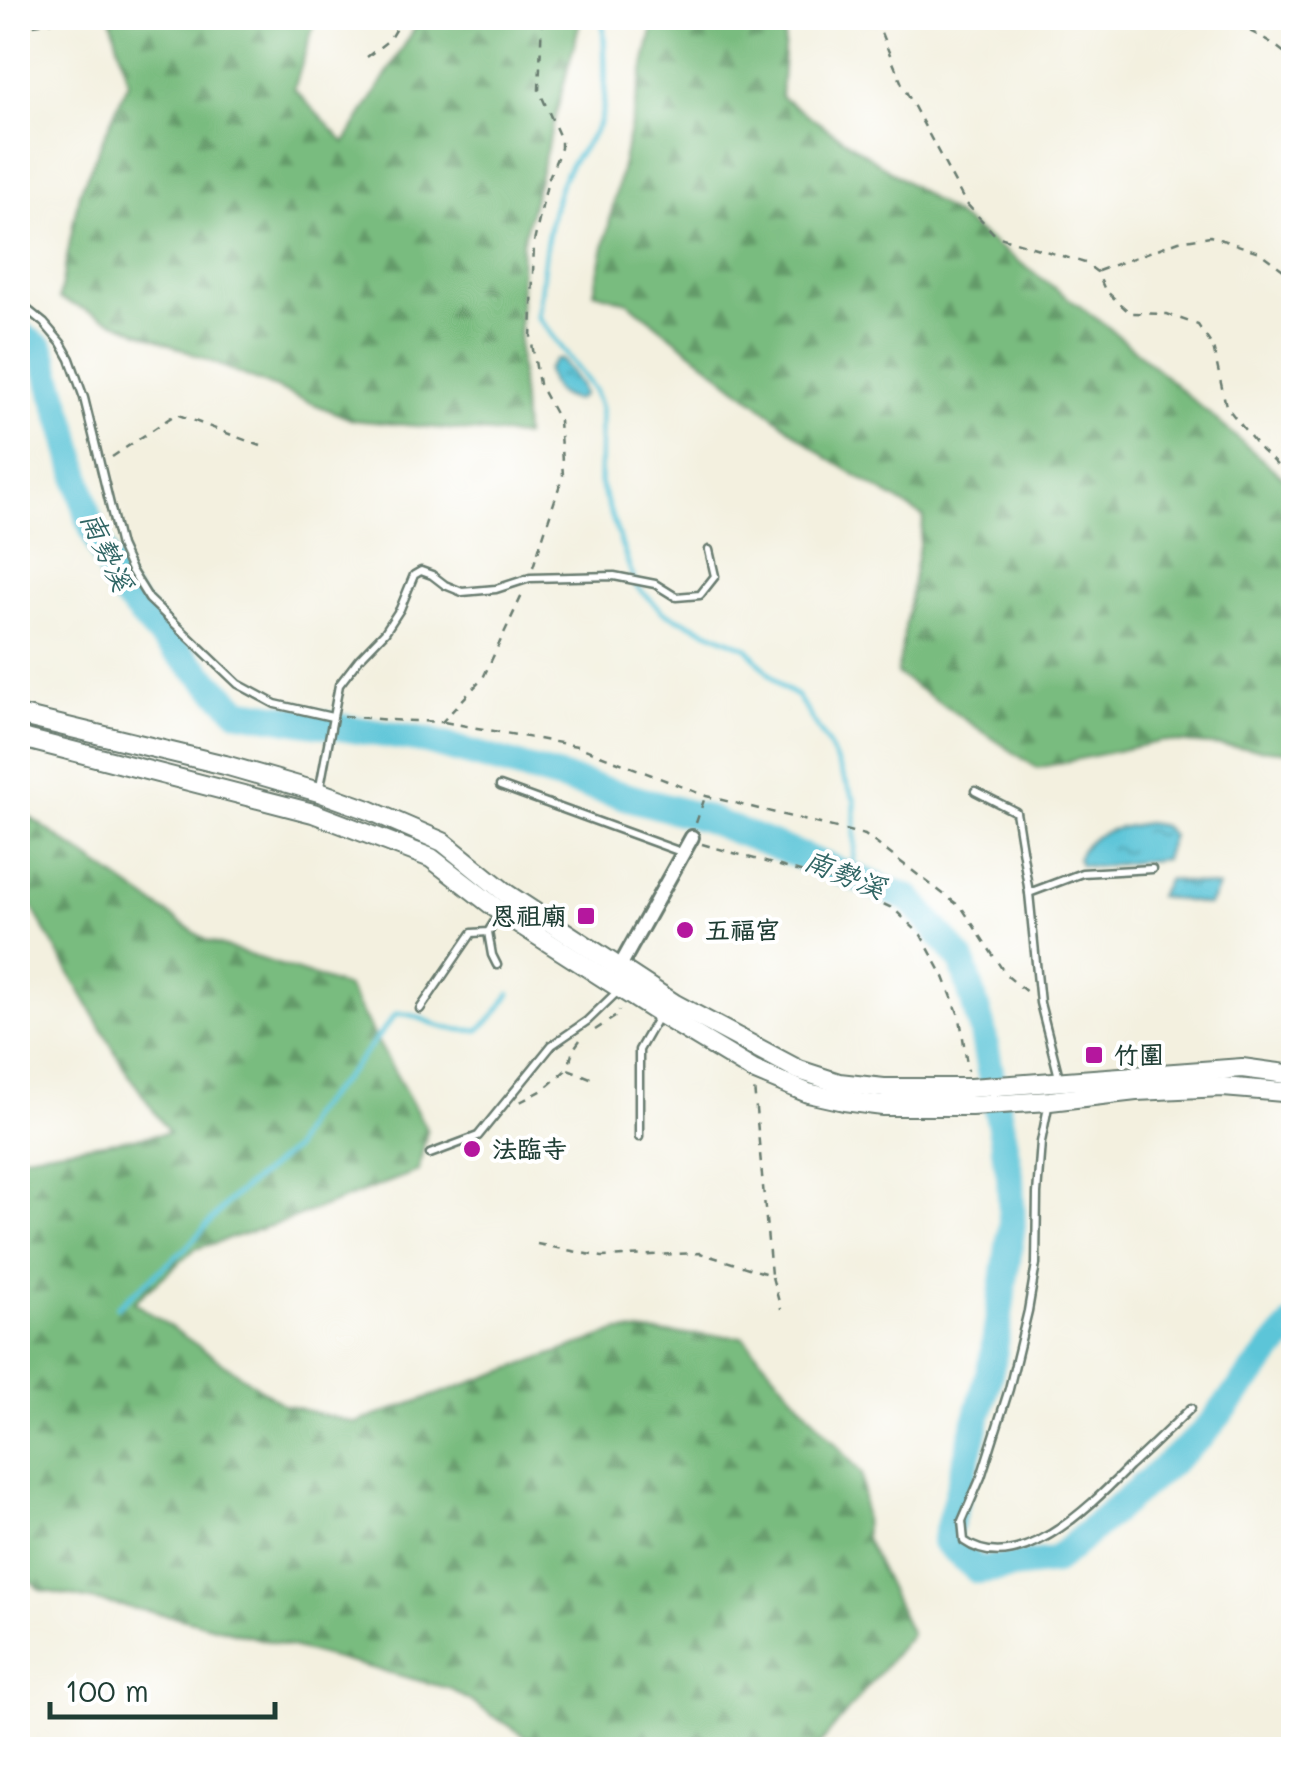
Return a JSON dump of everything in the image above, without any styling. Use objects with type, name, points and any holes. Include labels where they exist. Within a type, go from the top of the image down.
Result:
[{"type":"street","points":[[18,715],[320,786],[443,842],[504,903],[620,989],[752,1070],[808,1093],[883,1106],[972,1093]]},
{"type":"street","points":[[18,737],[313,813],[431,858],[675,1004],[799,1070],[839,1082],[884,1088],[1029,1094],[1050,1101],[1136,1091],[1223,1087],[1294,1093]]},
{"type":"street","points":[[313,813],[320,786]]},
{"type":"street","points":[[620,989],[620,968],[688,843]]},
{"type":"street","points":[[752,1070],[761,1051]]},
{"type":"street","points":[[1029,1094],[1060,1082],[1242,1068],[1294,1075]]},
{"type":"street","points":[[1050,1101],[1060,1082]]},
{"type":"lane","points":[[18,302],[44,323],[70,359],[84,398],[120,546],[150,599],[238,684],[275,704],[332,717]]},
{"type":"lane","points":[[320,786],[340,686],[385,632],[414,575],[421,571],[462,592],[530,578],[614,576],[655,584],[676,598],[700,595],[715,576],[710,550]]},
{"type":"lane","points":[[500,786],[688,843]]},
{"type":"lane","points":[[976,790],[1016,812],[1030,893],[1040,1003],[1060,1082]]},
{"type":"lane","points":[[1030,893],[1082,872],[1152,869]]},
{"type":"lane","points":[[497,965],[488,932],[504,903]]},
{"type":"lane","points":[[420,1008],[472,933],[488,932]]},
{"type":"lane","points":[[430,1154],[478,1136],[552,1045],[587,1021],[620,989]]},
{"type":"lane","points":[[639,1137],[639,1050],[660,1014]]},
{"type":"lane","points":[[1050,1101],[1040,1142],[1036,1264],[1028,1312],[1009,1389],[981,1477],[962,1521],[964,1542],[974,1549],[998,1553],[1032,1543],[1059,1529],[1191,1408]]},
{"type":"path","points":[[18,28],[73,18]]},
{"type":"path","points":[[367,57],[389,40],[402,18]]},
{"type":"path","points":[[442,722],[483,678],[530,578],[562,475],[560,421],[539,384],[531,338],[534,242],[548,180],[561,148],[539,90],[542,18]]},
{"type":"path","points":[[875,18],[902,84],[964,202],[996,236],[1086,262],[1097,272],[1105,290],[1130,313],[1167,314],[1198,325],[1213,347],[1226,406],[1280,468],[1294,470]]},
{"type":"path","points":[[1221,18],[1286,52],[1294,63]]},
{"type":"path","points":[[1097,272],[1179,241],[1210,236],[1259,252],[1294,278]]},
{"type":"path","points":[[100,466],[176,414],[262,446]]},
{"type":"path","points":[[332,717],[442,722],[576,746],[706,796],[865,835],[962,908],[1006,975],[1040,1003]]},
{"type":"path","points":[[706,796],[688,843],[836,882],[894,908],[921,936],[944,977],[960,1018],[972,1093]]},
{"type":"path","points":[[593,1032],[618,1015],[620,989]]},
{"type":"path","points":[[501,1108],[527,1100],[568,1070],[580,1040]]},
{"type":"path","points":[[568,1070],[593,1080]]},
{"type":"path","points":[[752,1070],[771,1276],[781,1309]]},
{"type":"path","points":[[536,1244],[602,1257],[700,1253],[771,1276]]},
{"type":"green space","points":[[111,18],[316,18],[294,89],[345,143],[421,18],[581,18],[522,243],[519,352],[524,436],[353,420],[59,299],[79,194],[128,82]]},
{"type":"green space","points":[[651,18],[786,18],[781,97],[952,213],[1108,327],[1293,486],[1293,752],[1163,741],[1037,768],[897,674],[924,517],[826,457],[628,302],[594,292],[654,22]]},
{"type":"green space","points":[[18,809],[207,941],[347,987],[427,1130],[418,1171],[283,1222],[195,1249],[134,1302],[284,1405],[356,1423],[619,1331],[743,1337],[862,1474],[865,1538],[911,1634],[816,1749],[545,1749],[451,1689],[177,1617],[41,1590],[18,1570],[18,1156],[169,1133],[125,1069],[18,883]]},
{"type":"water","points":[[555,360],[562,360],[580,385],[583,395],[576,400],[564,397],[553,387],[547,370]]},
{"type":"water","points":[[1147,823],[1163,826],[1172,835],[1164,859],[1095,867],[1080,865],[1077,858],[1089,841],[1116,828]]},
{"type":"water","points":[[1168,879],[1218,887],[1209,905],[1158,896]]},
{"type":"waterway","points":[[603,18],[604,104],[598,126],[568,169],[555,202],[538,317],[594,390],[601,409],[600,483],[636,586],[663,612],[747,648],[781,687],[797,696],[828,744],[855,801],[852,876]]},
{"type":"waterway","name":"南勢溪","points":[[18,333],[41,349],[88,517],[118,588],[159,634],[239,711],[427,741],[704,818],[910,899],[962,960],[982,1029],[1010,1175],[1012,1225],[993,1358],[945,1542],[978,1570],[1055,1561],[1201,1436],[1294,1324]]},
{"type":"waterway","points":[[117,1307],[183,1251],[233,1197],[293,1149],[309,1116],[396,1014],[412,1015],[452,1029],[479,1030],[510,994]]},
{"type":"place","name":"恩祖廟","points":[[586,916]]},
{"type":"place","name":"五福宮","points":[[685,930]]},
{"type":"place","name":"竹圍","points":[[1094,1055]]},
{"type":"place","name":"法臨寺","points":[[472,1149]]}]
